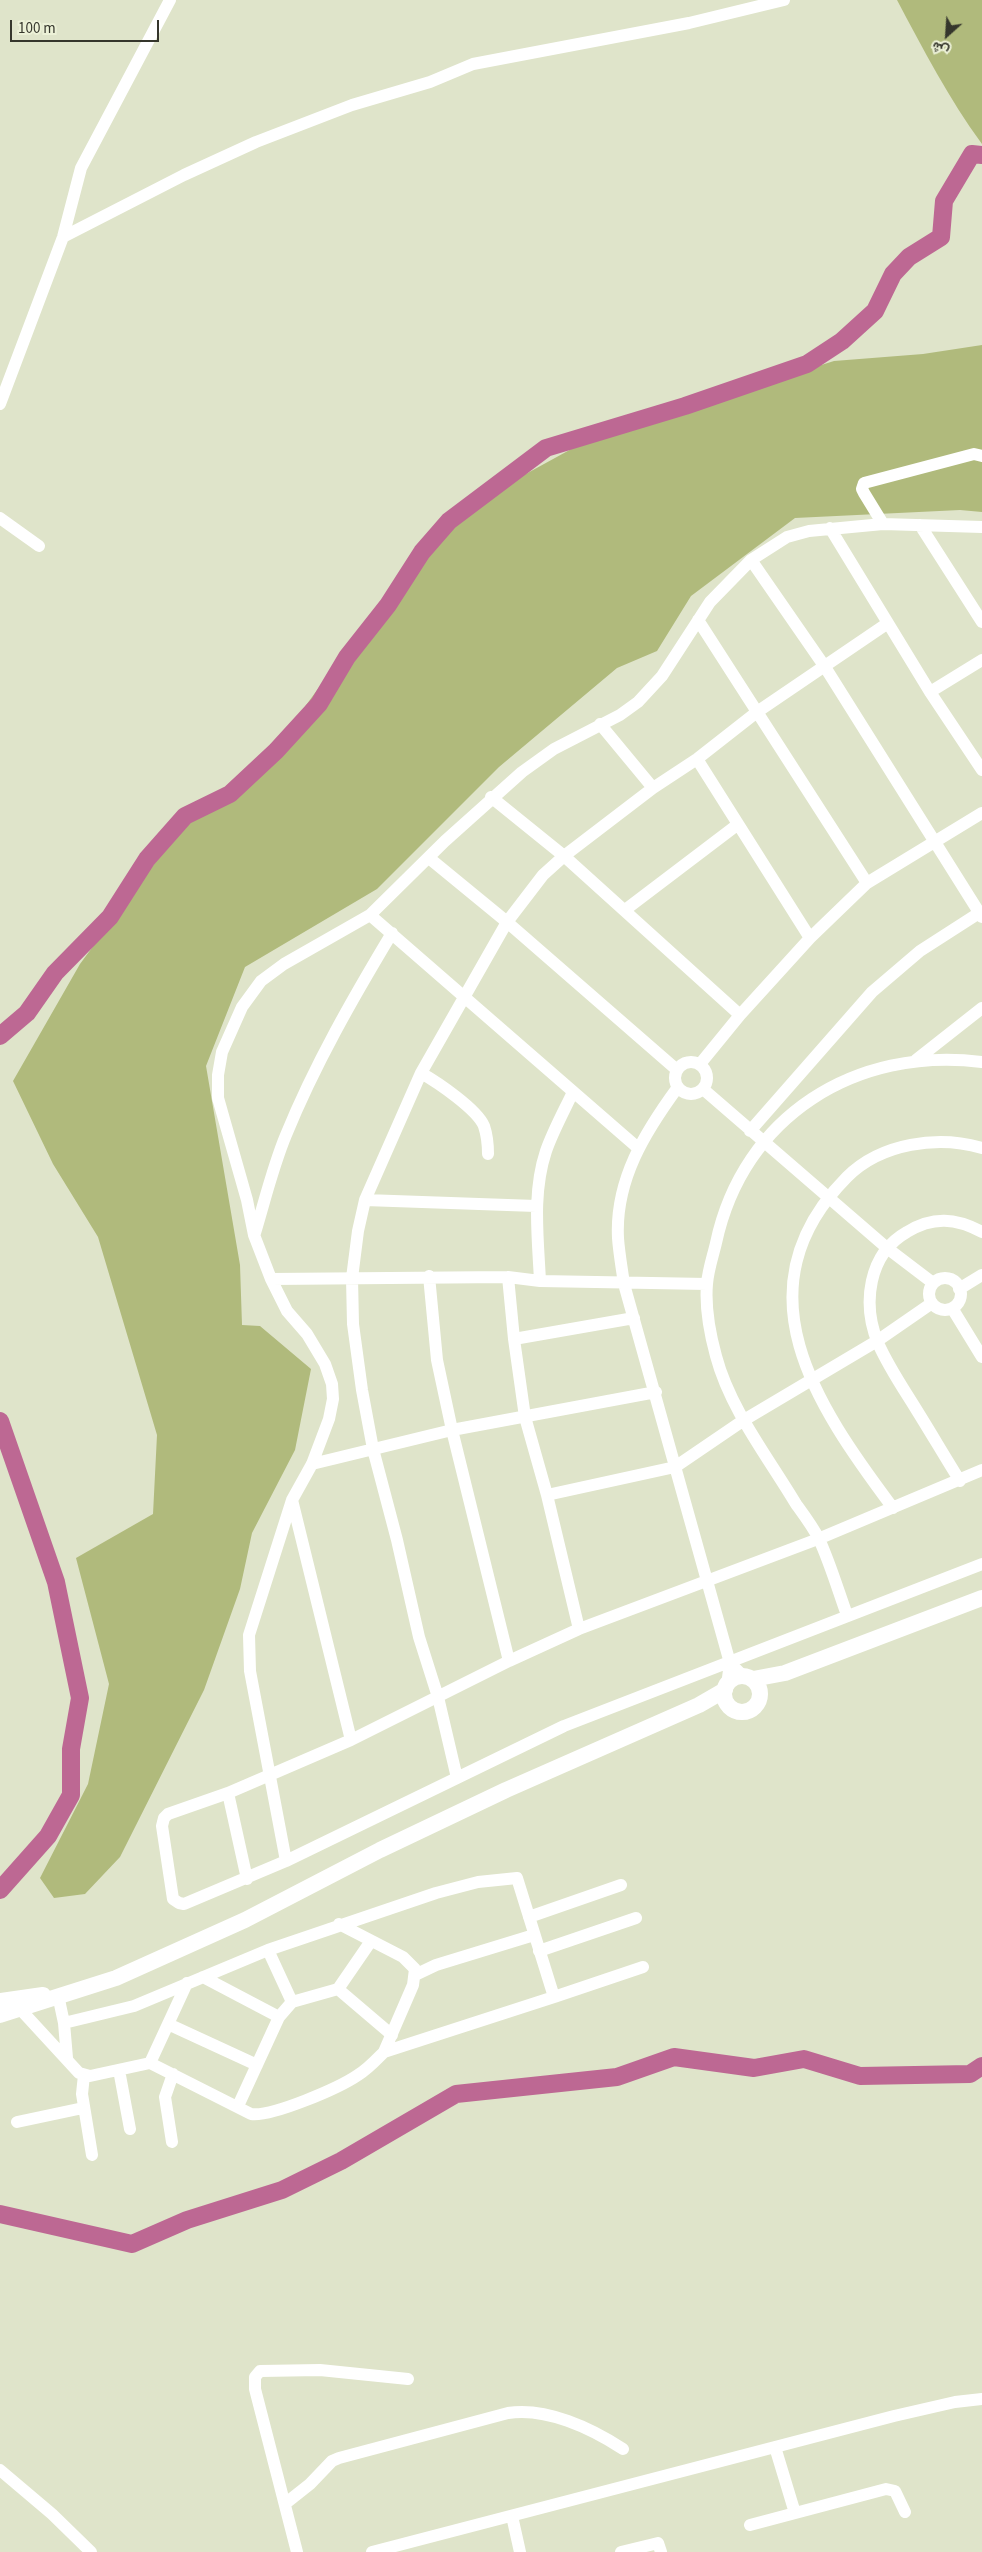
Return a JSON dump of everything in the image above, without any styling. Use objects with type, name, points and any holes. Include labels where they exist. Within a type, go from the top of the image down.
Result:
[{"type":"main road","points":[[0,2015],[21,2010],[58,1995],[116,1978],[245,1920],[380,1850],[488,1798],[727,1694],[734,1678],[785,1673],[982,1598]]},
{"type":"main road","points":[[760,1697],[785,1673]]},
{"type":"main road","points":[[727,1694],[734,1710],[748,1711],[758,1703],[760,1690],[748,1678]]},
{"type":"main road","points":[[0,2001],[33,1996],[58,1995]]},
{"type":"street","points":[[0,404],[63,237],[81,168],[170,0]]},
{"type":"street","points":[[63,237],[184,175],[256,142],[352,105],[430,82],[473,64],[689,23],[784,0]]},
{"type":"street","points":[[883,524],[862,489],[864,483],[974,454],[982,456]]},
{"type":"street","points":[[0,518],[39,546]]},
{"type":"street","points":[[286,1861],[250,1670],[249,1635],[292,1500],[312,1464],[329,1419],[333,1399],[332,1384],[325,1364],[307,1334],[287,1311],[271,1279],[254,1235],[247,1200],[218,1098],[218,1075],[222,1052],[242,1007],[261,982],[284,964],[370,915],[492,797],[554,750],[626,710],[652,689],[710,602],[751,560],[787,537],[830,528],[883,524],[982,527]]},
{"type":"street","points":[[920,525],[982,622]]},
{"type":"street","points":[[830,528],[930,692],[982,770]]},
{"type":"street","points":[[750,1131],[872,992],[920,951],[981,915],[825,667],[751,560]]},
{"type":"street","points":[[698,620],[867,883]]},
{"type":"street","points":[[457,1778],[438,1697],[419,1637],[397,1540],[373,1448],[352,1324],[352,1278],[358,1231],[365,1200],[421,1073],[507,922],[531,889],[564,856],[653,788],[697,760],[757,712],[888,623]]},
{"type":"street","points":[[930,692],[982,660]]},
{"type":"street","points":[[600,724],[653,788]]},
{"type":"street","points":[[697,760],[810,938]]},
{"type":"street","points":[[492,797],[564,856],[740,1015]]},
{"type":"street","points":[[700,1064],[740,1015],[810,938],[867,883],[982,812]]},
{"type":"street","points":[[625,910],[737,825]]},
{"type":"street","points":[[429,858],[507,922],[677,1070]]},
{"type":"street","points":[[370,915],[638,1148]]},
{"type":"street","points":[[254,1235],[285,1136],[293,1118],[336,1028],[392,933]]},
{"type":"street","points":[[916,1060],[982,1008]]},
{"type":"street","points":[[847,1615],[818,1539],[744,1420],[722,1375],[710,1327],[707,1284],[720,1225],[729,1200],[762,1142],[790,1114],[824,1090],[864,1072],[916,1060],[958,1059],[982,1062]]},
{"type":"street","points":[[690,1061],[700,1064],[707,1073],[703,1089],[690,1094],[678,1087],[675,1079],[677,1070],[690,1061]]},
{"type":"street","points":[[421,1073],[434,1080],[460,1100],[484,1125],[488,1154]]},
{"type":"street","points":[[678,1087],[655,1119],[638,1148],[627,1173],[620,1201],[618,1237],[624,1284],[656,1392],[706,1582],[730,1663],[727,1694]]},
{"type":"street","points":[[703,1089],[762,1142],[887,1248],[933,1283]]},
{"type":"street","points":[[540,1281],[536,1206],[546,1151],[573,1092]]},
{"type":"street","points":[[893,1508],[864,1469],[821,1402],[812,1380],[801,1349],[791,1295],[799,1248],[808,1227],[828,1197],[855,1169],[883,1153],[927,1141],[967,1144],[982,1148]]},
{"type":"street","points":[[365,1200],[536,1206]]},
{"type":"street","points":[[960,1480],[889,1364],[878,1341],[869,1294],[872,1276],[887,1248],[902,1235],[921,1223],[944,1220],[962,1222],[982,1232]]},
{"type":"street","points":[[959,1288],[982,1275]]},
{"type":"street","points":[[271,1279],[429,1276],[508,1277],[540,1281],[624,1284],[707,1284]]},
{"type":"street","points":[[429,1276],[437,1360],[452,1430],[509,1661]]},
{"type":"street","points":[[508,1277],[514,1340],[525,1417],[547,1495],[579,1629]]},
{"type":"street","points":[[948,1279],[953,1281],[959,1288],[959,1300],[952,1308],[941,1310],[932,1303],[929,1293],[933,1283],[937,1280],[948,1279]]},
{"type":"street","points":[[547,1495],[675,1467],[744,1420],[878,1341],[932,1303]]},
{"type":"street","points":[[952,1308],[982,1357]]},
{"type":"street","points":[[514,1340],[634,1318]]},
{"type":"street","points":[[312,1464],[452,1430],[656,1392]]},
{"type":"street","points":[[982,1470],[818,1539],[579,1629],[509,1661],[351,1740],[228,1793],[168,1814],[164,1818],[162,1826],[173,1898],[179,1904],[184,1904],[247,1879],[564,1726],[982,1564]]},
{"type":"street","points":[[292,1500],[351,1740]]},
{"type":"street","points":[[730,1663],[748,1678]]},
{"type":"street","points":[[228,1793],[247,1879]]},
{"type":"street","points":[[64,2023],[134,2006],[268,1950],[339,1924],[454,1888],[478,1882],[517,1878],[554,1997]]},
{"type":"street","points":[[529,1917],[621,1885]]},
{"type":"street","points":[[539,1951],[636,1918]]},
{"type":"street","points":[[21,2010],[76,2070],[84,2075],[150,2063],[258,2115],[288,2106],[351,2079],[372,2064],[384,2052],[408,1999],[415,1975],[412,1964],[403,1957],[339,1924]]},
{"type":"street","points":[[415,1975],[436,1965],[534,1936]]},
{"type":"street","points":[[238,2106],[278,2017],[292,2002],[338,1989],[371,1941]]},
{"type":"street","points":[[268,1950],[292,2002]]},
{"type":"street","points":[[384,2052],[643,1967]]},
{"type":"street","points":[[204,1977],[278,2017]]},
{"type":"street","points":[[150,2063],[187,1983]]},
{"type":"street","points":[[338,1989],[392,2035]]},
{"type":"street","points":[[58,1995],[64,2023],[67,2058]]},
{"type":"street","points":[[168,2024],[256,2065]]},
{"type":"street","points":[[119,2070],[130,2129]]},
{"type":"street","points":[[172,2142],[165,2097],[173,2074]]},
{"type":"street","points":[[84,2075],[82,2089],[92,2155]]},
{"type":"street","points":[[17,2122],[84,2108]]},
{"type":"street","points":[[297,2552],[286,2503],[255,2389],[254,2380],[257,2374],[273,2370],[320,2370],[408,2379]]},
{"type":"street","points":[[372,2552],[912,2412],[955,2402],[982,2399]]},
{"type":"street","points":[[286,2503],[310,2484],[332,2461],[339,2458],[514,2412],[533,2411],[550,2416],[570,2423],[623,2449]]},
{"type":"street","points":[[775,2447],[795,2513]]},
{"type":"street","points":[[0,2470],[91,2552]]},
{"type":"street","points":[[750,2525],[886,2489],[895,2491],[905,2512]]},
{"type":"street","points":[[512,2516],[520,2552]]},
{"type":"street","points":[[622,2552],[658,2543],[661,2552]]},
{"type":"green space","points":[[897,0],[982,0],[982,144],[947,92]]},
{"type":"green space","points":[[982,345],[982,512],[960,510],[795,518],[691,596],[657,651],[617,668],[499,767],[377,889],[245,967],[206,1066],[240,1265],[242,1325],[260,1326],[311,1369],[295,1450],[252,1533],[240,1589],[204,1690],[120,1857],[85,1894],[54,1898],[40,1878],[88,1784],[109,1684],[76,1558],[153,1514],[157,1435],[98,1237],[53,1164],[13,1081],[80,964],[182,826],[288,730],[440,521],[575,447],[723,396],[834,361],[923,354]]},
{"type":"waterway","points":[[0,1036],[27,1013],[55,973],[110,917],[147,859],[185,816],[230,794],[276,751],[319,704],[347,657],[388,605],[422,552],[449,521],[546,448],[685,406],[807,364],[842,341],[875,311],[893,274],[909,257],[941,237],[944,201],[972,154],[982,155]]},
{"type":"waterway","points":[[0,1421],[56,1582],[80,1698],[71,1749],[71,1795],[48,1836],[0,1890]]},
{"type":"waterway","points":[[0,2214],[132,2244],[187,2220],[282,2190],[341,2161],[456,2094],[617,2077],[674,2057],[754,2068],[804,2059],[860,2076],[970,2074],[982,2066]]}]
